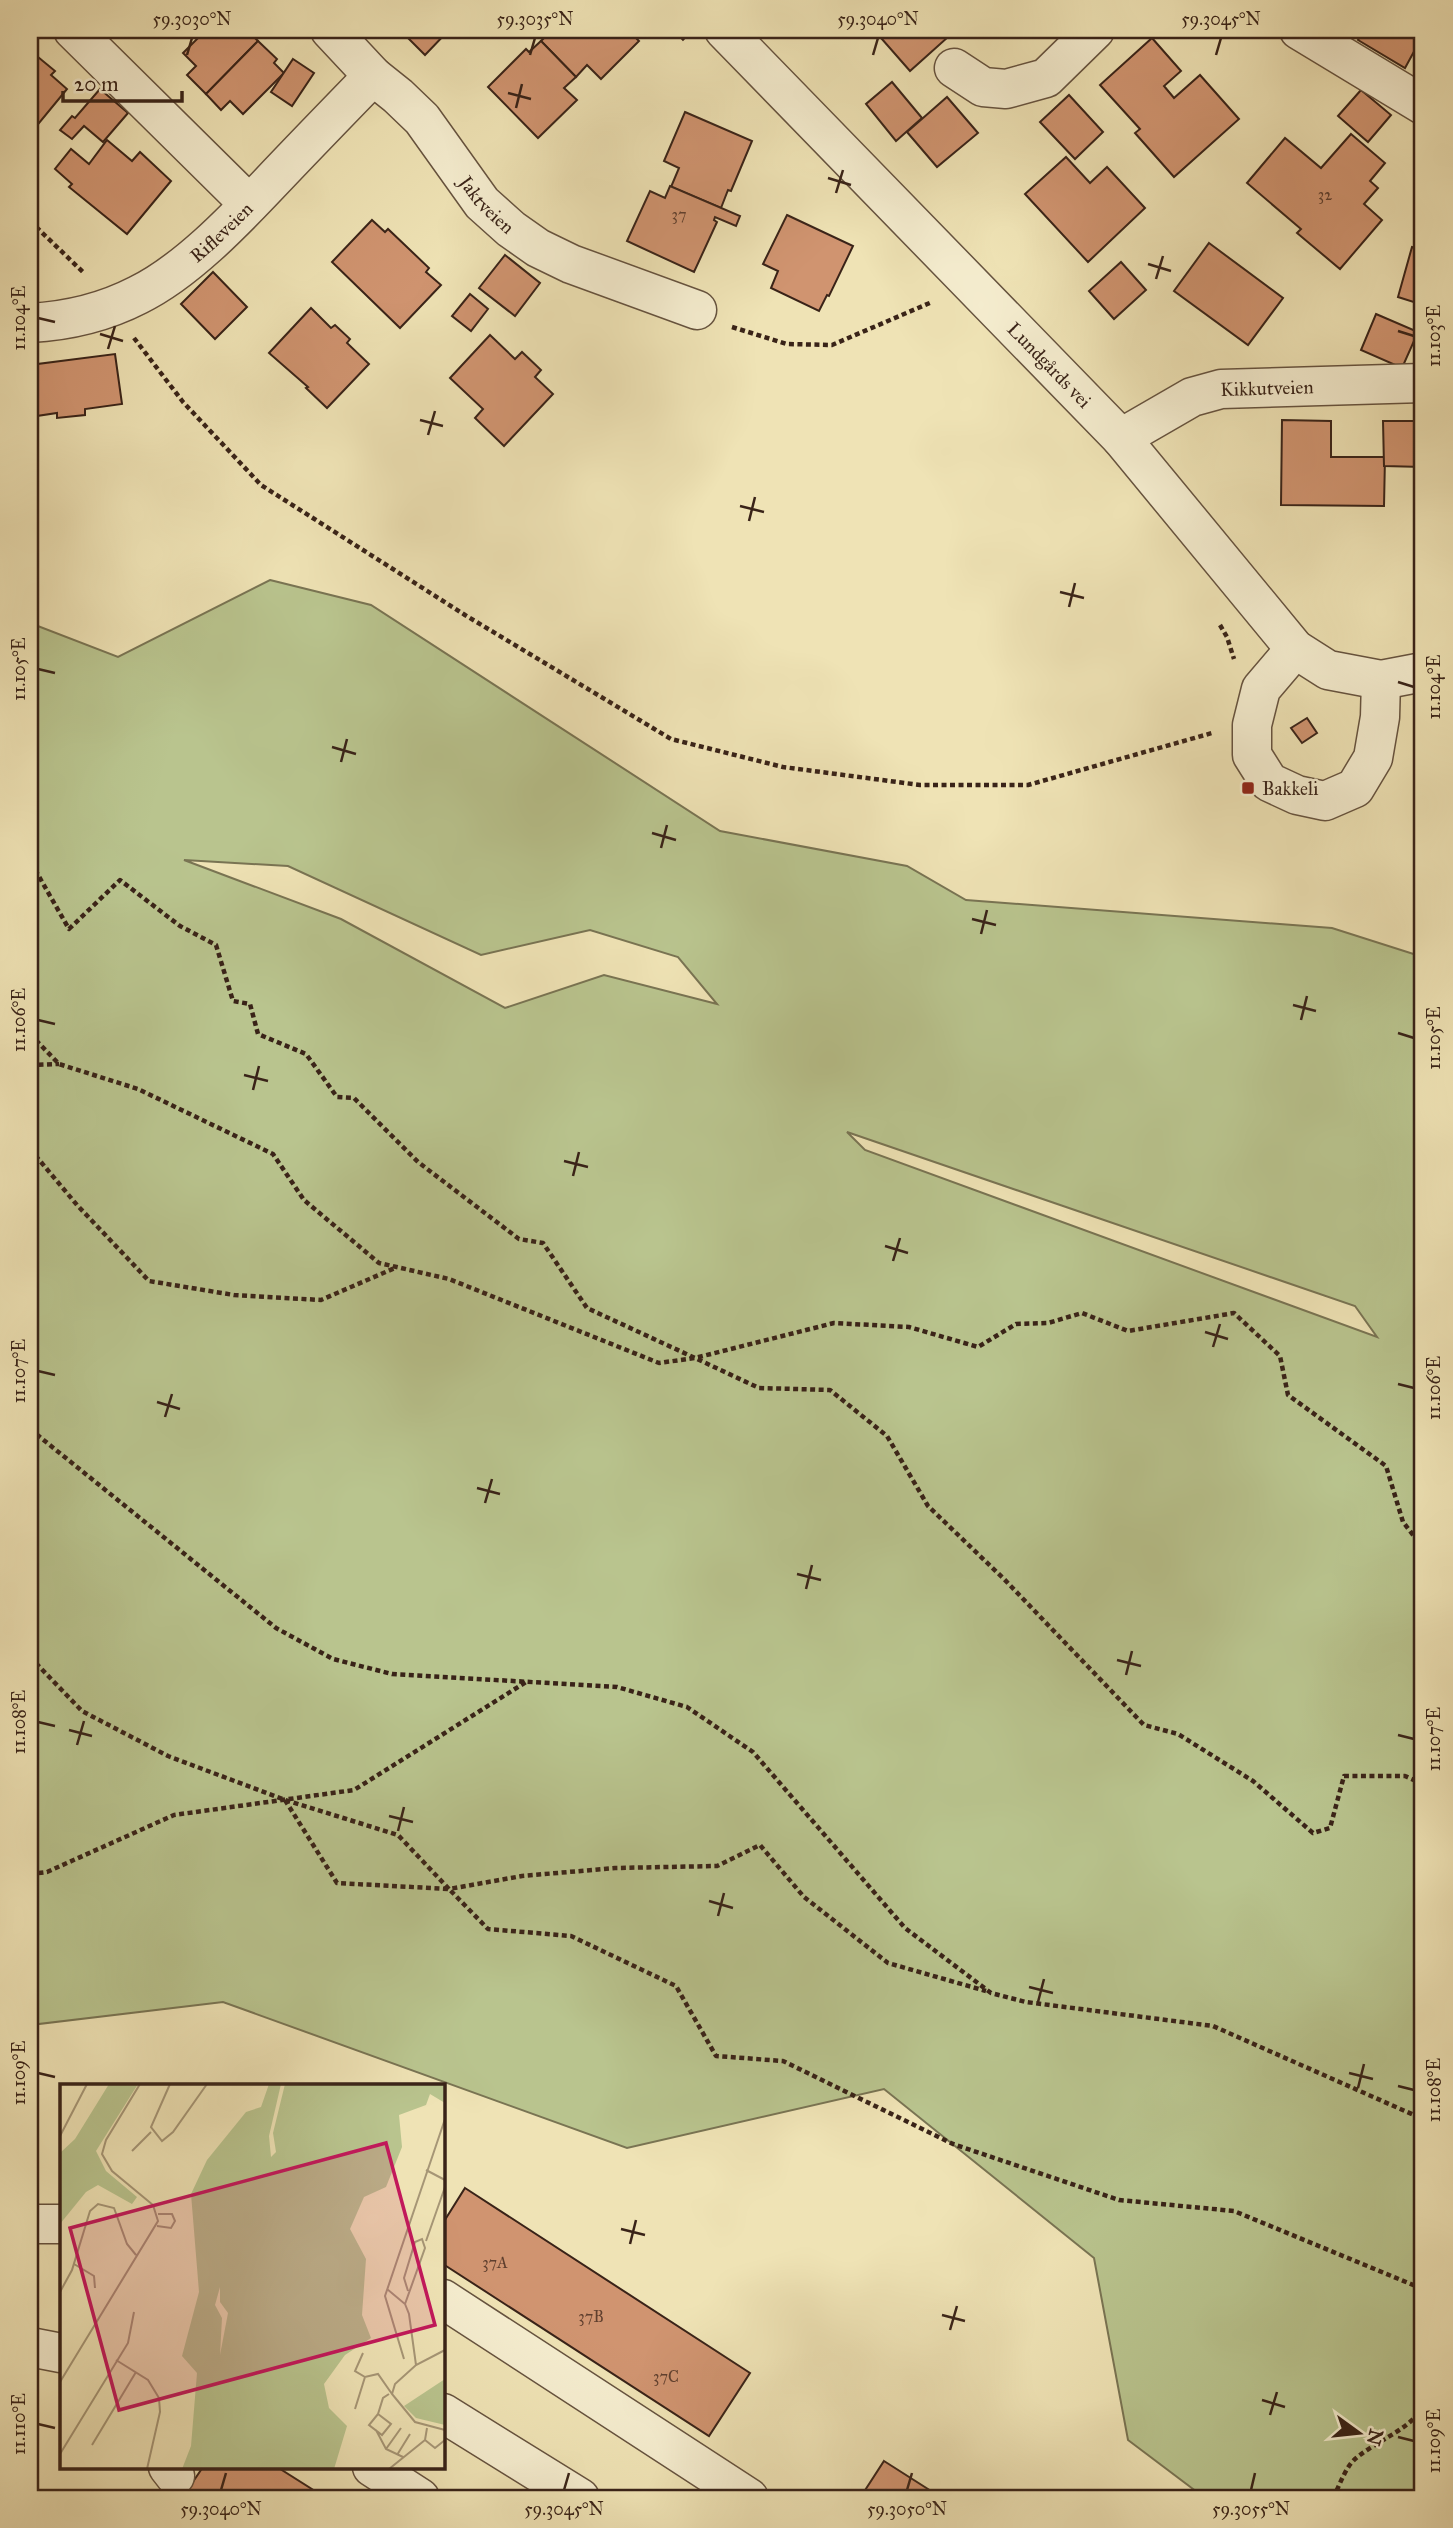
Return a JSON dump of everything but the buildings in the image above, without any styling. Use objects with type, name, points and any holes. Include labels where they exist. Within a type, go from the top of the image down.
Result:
[{"type":"street","points":[[73,30],[249,205]]},
{"type":"street","name":"Jaktveien","points":[[330,30],[373,76],[422,120],[482,203],[511,229],[538,248],[571,264],[697,310]]},
{"type":"street","points":[[954,68],[983,87],[1006,89],[1046,78],[1095,30]]},
{"type":"street","points":[[1300,30],[1423,105]]},
{"type":"street","name":"Lundgårds vei","points":[[709,40],[1122,438],[1296,649],[1328,670],[1381,680]]},
{"type":"street","name":"Rifleveien","points":[[30,323],[60,321],[119,304],[141,294],[213,241],[373,76]]},
{"type":"street","name":"Kikkutveien","points":[[1122,438],[1192,397],[1221,389],[1423,383]]},
{"type":"street","points":[[1296,649],[1261,689],[1252,725],[1252,755],[1269,782],[1297,795],[1325,801],[1355,788],[1373,758],[1380,717],[1381,680],[1423,672]]},
{"type":"street","points":[[30,2224],[60,2224]]},
{"type":"street","points":[[444,2300],[749,2498]]},
{"type":"street","points":[[30,2347],[60,2353]]},
{"type":"street","points":[[444,2414],[580,2498]]},
{"type":"street","points":[[374,2468],[420,2498]]},
{"type":"path","points":[[675,30],[709,40]]},
{"type":"path","points":[[30,221],[88,278]]},
{"type":"path","points":[[697,310],[727,326],[787,344],[832,345],[936,300],[927,291]]},
{"type":"path","points":[[133,337],[183,402],[261,485],[465,615],[671,739],[783,767],[920,785],[1028,785],[1218,732],[1218,743]]},
{"type":"path","points":[[1214,614],[1227,638],[1234,660],[1232,670]]},
{"type":"path","points":[[1412,765],[1423,743]]},
{"type":"path","points":[[30,883],[37,873],[69,929],[120,880],[180,926],[216,945],[233,1001],[250,1004],[258,1034],[306,1054],[338,1097],[354,1098],[418,1162],[519,1239],[543,1244],[587,1308],[759,1388],[830,1390],[887,1436],[928,1506],[1004,1579],[1144,1725],[1178,1734],[1253,1781],[1312,1833],[1330,1828],[1344,1776],[1405,1776],[1423,1784]]},
{"type":"path","points":[[30,1034],[60,1064]]},
{"type":"path","points":[[30,1065],[60,1064],[138,1089],[273,1154],[304,1200],[379,1263],[449,1279],[659,1363],[695,1358],[834,1323],[909,1327],[978,1347],[1016,1324],[1048,1324],[1082,1313],[1128,1331],[1234,1313],[1280,1356],[1288,1395],[1386,1466],[1403,1522],[1423,1548]]},
{"type":"path","points":[[30,1149],[77,1205],[149,1282],[234,1295],[321,1300],[396,1267]]},
{"type":"path","points":[[30,1429],[276,1628],[333,1659],[391,1674],[617,1687],[687,1707],[753,1752],[905,1928],[991,1993]]},
{"type":"path","points":[[30,1657],[82,1711],[168,1756],[285,1800],[398,1835],[488,1929],[571,1936],[676,1986],[716,2056],[783,2061],[953,2144],[1119,2200],[1234,2211],[1423,2289]]},
{"type":"path","points":[[30,1874],[47,1872],[174,1815],[354,1790],[526,1682]]},
{"type":"path","points":[[285,1800],[337,1883],[449,1889],[535,1875],[615,1868],[718,1866],[760,1845],[804,1897],[888,1964],[1026,2002],[1213,2026],[1423,2119]]},
{"type":"path","points":[[1333,2498],[1353,2461],[1388,2438],[1423,2408]]},
{"type":"green space","points":[[270,580],[371,605],[720,831],[907,866],[966,900],[1332,928],[1423,957],[1423,2498],[1205,2498],[1128,2440],[1094,2258],[884,2089],[627,2148],[223,2002],[30,2025],[30,623],[118,657]],"holes":[[[184,860],[288,866],[481,955],[590,930],[678,957],[717,1004],[604,975],[505,1008],[341,919]],[[847,1132],[1355,1306],[1377,1337],[865,1150]]]},
{"type":"place","name":"Bakkeli","points":[[1248,788]]}]
